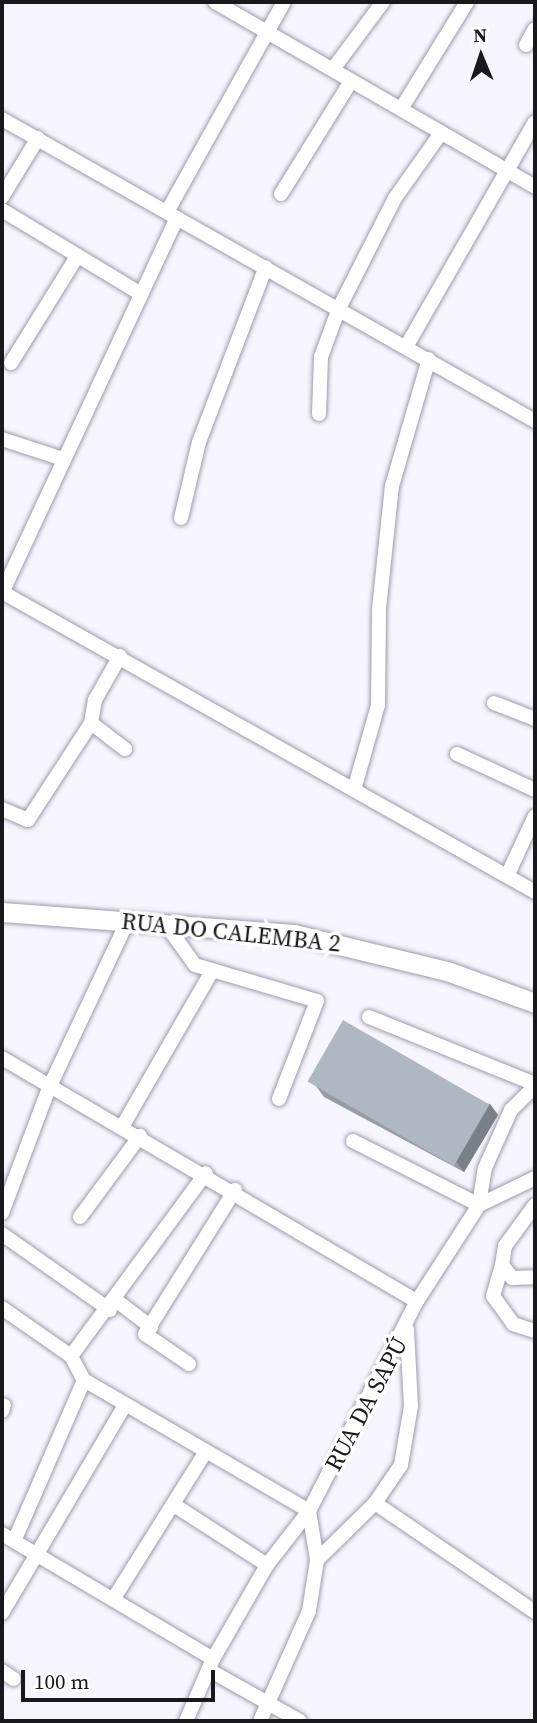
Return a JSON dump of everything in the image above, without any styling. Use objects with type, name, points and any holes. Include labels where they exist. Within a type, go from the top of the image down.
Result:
[{"type":"main road","name":"RUA DO CALEMBA 2","points":[[2,912],[163,922],[294,934],[372,949],[535,1003]]},
{"type":"street","points":[[215,2],[535,187]]},
{"type":"street","points":[[285,2],[267,30],[172,215],[141,295],[2,592],[120,656],[535,892]]},
{"type":"street","points":[[333,69],[383,2]]},
{"type":"street","points":[[401,109],[467,2]]},
{"type":"street","points":[[526,45],[535,29]]},
{"type":"street","points":[[281,194],[351,81]]},
{"type":"street","points":[[2,118],[535,421]]},
{"type":"street","points":[[406,347],[505,169],[535,122]]},
{"type":"street","points":[[319,414],[321,357],[339,308],[395,198],[441,133]]},
{"type":"street","points":[[2,197],[38,138]]},
{"type":"street","points":[[2,211],[141,295]]},
{"type":"street","points":[[11,363],[76,258]]},
{"type":"street","points":[[181,518],[199,442],[266,267]]},
{"type":"street","points":[[355,790],[378,705],[379,609],[392,486],[429,359]]},
{"type":"street","points":[[2,439],[63,459]]},
{"type":"street","points":[[2,809],[27,820],[91,723],[95,700],[120,656]]},
{"type":"street","points":[[494,703],[535,719]]},
{"type":"street","points":[[91,723],[125,749]]},
{"type":"street","points":[[457,754],[535,790]]},
{"type":"street","points":[[507,876],[535,816]]},
{"type":"street","points":[[2,1213],[49,1088],[128,920]]},
{"type":"street","points":[[163,922],[181,953],[211,974],[317,1001],[279,1099]]},
{"type":"street","points":[[122,1127],[211,974]]},
{"type":"street","points":[[369,1017],[535,1085]]},
{"type":"street","points":[[2,1058],[49,1088],[206,1173],[417,1301]]},
{"type":"street","name":"RUA DA SAPÚ","points":[[186,1721],[211,1664],[267,1565],[309,1511],[407,1329],[417,1301],[479,1205],[485,1168],[505,1122],[535,1085]]},
{"type":"street","points":[[80,1217],[140,1136]]},
{"type":"street","points":[[353,1141],[479,1205],[535,1178]]},
{"type":"street","points":[[71,1356],[114,1306],[206,1173]]},
{"type":"street","points":[[189,1364],[146,1338],[235,1190]]},
{"type":"street","points":[[535,1207],[505,1246],[493,1296],[513,1324],[535,1331]]},
{"type":"street","points":[[2,1234],[114,1306],[151,1326]]},
{"type":"street","points":[[502,1265],[512,1278],[535,1277]]},
{"type":"street","points":[[2,1308],[71,1356],[84,1380],[205,1453],[309,1511],[317,1560],[302,1635],[260,1721]]},
{"type":"street","points":[[317,1560],[375,1503],[401,1465],[408,1437],[407,1329]]},
{"type":"street","points":[[84,1380],[8,1536],[40,1551],[300,1721]]},
{"type":"street","points":[[2,1613],[125,1405]]},
{"type":"street","points":[[114,1598],[205,1453]]},
{"type":"street","points":[[375,1503],[535,1612]]},
{"type":"street","points":[[174,1505],[267,1565]]},
{"type":"building","points":[[343,1020],[489,1104],[454,1166],[308,1081]]}]
